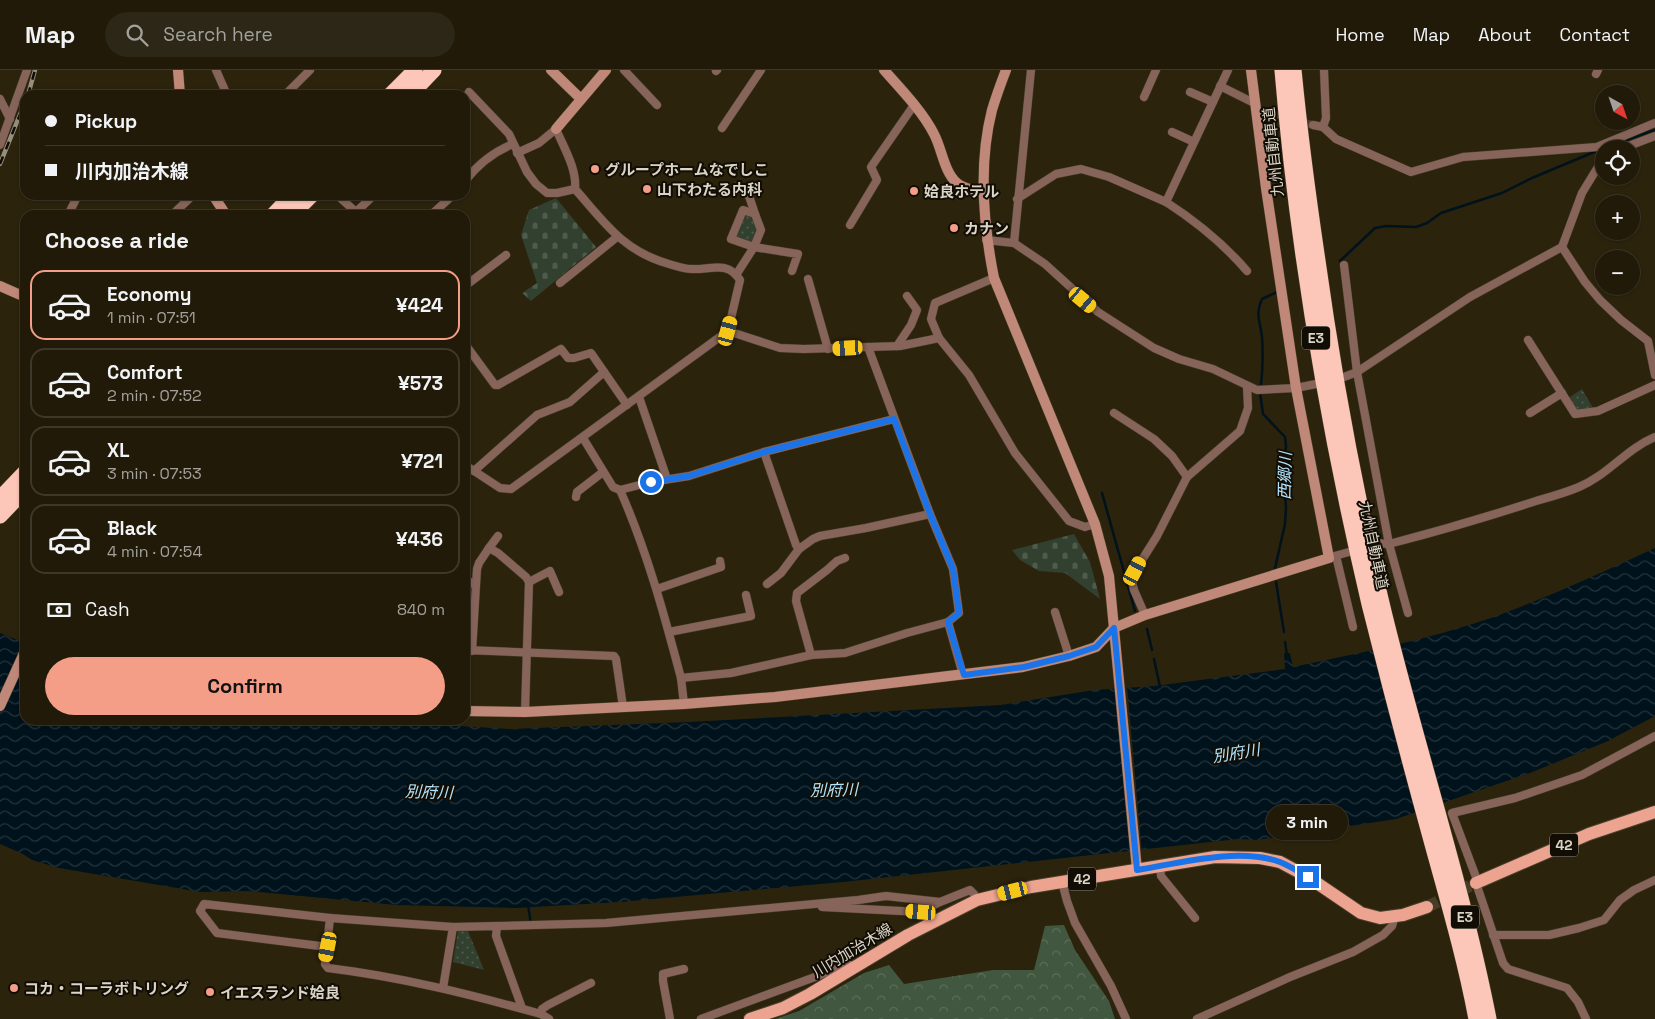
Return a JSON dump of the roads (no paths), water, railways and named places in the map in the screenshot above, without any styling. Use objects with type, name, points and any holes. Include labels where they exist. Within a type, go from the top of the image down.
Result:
[{"type":"highway","points":[[395,90],[415,70]]},
{"type":"highway","points":[[415,90],[434,70]]},
{"type":"highway","name":"九州自動車道","points":[[1282,70],[1294,188],[1315,330],[1337,455],[1431,817],[1449,905],[1476,1019]]},
{"type":"highway","name":"九州自動車道","points":[[1294,70],[1307,185],[1327,328],[1375,601]]},
{"type":"highway","points":[[278,210],[287,200]]},
{"type":"highway","points":[[297,210],[307,200]]},
{"type":"highway","points":[[0,498],[20,477]]},
{"type":"highway","points":[[0,516],[20,495]]},
{"type":"highway","name":"九州自動車道","points":[[1431,817],[1461,902],[1489,1019]]},
{"type":"main road","name":"42","points":[[1476,883],[1589,834],[1655,812]]},
{"type":"main road","name":"川内加治木線","points":[[750,1019],[790,1004],[856,968],[908,935],[977,900],[1137,866],[1160,867],[1215,857],[1260,858],[1280,862],[1301,873],[1361,913],[1380,918],[1395,916],[1427,906]]},
{"type":"street","points":[[20,90],[27,70]]},
{"type":"street","points":[[178,70],[180,90]]},
{"type":"street","points":[[216,70],[225,90]]},
{"type":"street","points":[[289,90],[310,70]]},
{"type":"street","points":[[551,70],[581,99]]},
{"type":"street","points":[[517,153],[539,143],[556,129],[606,70]]},
{"type":"street","points":[[624,70],[657,104]]},
{"type":"street","points":[[722,128],[760,70]]},
{"type":"street","points":[[884,70],[914,104],[934,133],[951,175],[958,183],[967,188],[983,192]]},
{"type":"street","points":[[1006,70],[992,111],[987,144],[983,192],[986,240],[994,278],[1095,524],[1109,576],[1137,866]]},
{"type":"street","points":[[1014,243],[1031,70]]},
{"type":"street","points":[[1144,96],[1156,70]]},
{"type":"street","points":[[1166,202],[1228,70]]},
{"type":"street","points":[[1252,70],[1266,188],[1296,388],[1332,557],[1354,627]]},
{"type":"street","points":[[1323,127],[1326,118],[1324,70]]},
{"type":"street","points":[[1220,86],[1256,109],[1271,115]]},
{"type":"street","points":[[0,146],[20,90]]},
{"type":"street","points":[[1190,92],[1213,102]]},
{"type":"street","points":[[470,93],[509,134],[512,144],[527,172],[536,184],[547,192],[557,193],[575,189]]},
{"type":"street","points":[[0,99],[10,119]]},
{"type":"street","points":[[850,225],[877,180],[870,167],[914,104]]},
{"type":"street","points":[[1313,125],[1323,127],[1336,139],[1411,172],[1463,157],[1598,147],[1655,123]]},
{"type":"street","points":[[470,468],[500,488],[511,489],[728,331],[740,280],[736,275],[727,268],[690,269],[665,262],[629,247],[617,237],[575,189],[576,181],[573,170],[556,129]]},
{"type":"street","points":[[1172,132],[1194,142]]},
{"type":"street","points":[[1640,143],[1654,138]]},
{"type":"street","points":[[470,175],[477,166],[498,150],[512,144]]},
{"type":"street","points":[[1017,199],[1056,174],[1081,169],[1109,177],[1166,202],[1190,217],[1210,233],[1247,271]]},
{"type":"street","points":[[1344,377],[1357,372],[1470,297],[1562,248],[1582,193],[1595,172]]},
{"type":"street","points":[[736,187],[749,196],[761,230],[754,247],[736,275]]},
{"type":"street","points":[[176,210],[184,200]]},
{"type":"street","points":[[343,200],[354,210]]},
{"type":"street","points":[[360,210],[369,200]]},
{"type":"street","points":[[436,210],[448,200]]},
{"type":"street","points":[[755,214],[743,210],[731,239],[754,247],[798,254],[792,271]]},
{"type":"street","points":[[560,283],[617,237]]},
{"type":"street","points":[[986,240],[1014,243],[1045,264],[1098,312],[1154,348],[1179,359],[1213,369],[1257,390],[1296,388],[1316,384]]},
{"type":"street","points":[[1562,248],[1600,300],[1621,320],[1648,341],[1655,375]]},
{"type":"street","points":[[470,282],[506,255]]},
{"type":"street","points":[[1344,265],[1357,372],[1390,544],[1408,613]]},
{"type":"street","points":[[994,278],[936,303],[931,319],[939,338],[969,375],[1015,453],[1069,521],[1084,527],[1095,524]]},
{"type":"street","points":[[808,279],[828,349]]},
{"type":"street","points":[[0,286],[20,295]]},
{"type":"street","points":[[897,346],[911,325],[918,310],[907,296]]},
{"type":"street","points":[[728,331],[780,348],[828,349],[897,346],[939,338]]},
{"type":"street","points":[[1528,340],[1575,414],[1598,410],[1655,385]]},
{"type":"street","points":[[681,678],[731,673],[811,655],[845,653],[948,622],[959,613],[953,569],[930,514],[868,347]]},
{"type":"street","points":[[470,351],[495,385],[560,349],[568,358],[591,353],[627,406]]},
{"type":"street","points":[[474,471],[537,416],[570,402],[604,372]]},
{"type":"street","points":[[1145,615],[1134,590],[1132,581],[1135,571],[1157,536],[1187,477],[1240,431],[1248,408],[1247,386]]},
{"type":"street","points":[[1530,413],[1562,393]]},
{"type":"street","points":[[639,397],[667,480]]},
{"type":"street","points":[[1114,413],[1154,439],[1172,456],[1187,477]]},
{"type":"street","points":[[583,438],[613,487],[620,490],[651,482],[689,476],[764,452],[894,419]]},
{"type":"street","points":[[1375,543],[1390,544],[1486,518],[1579,487],[1599,478],[1620,458],[1655,437]]},
{"type":"street","points":[[764,452],[799,549]]},
{"type":"street","points":[[576,497],[577,492],[603,472]]},
{"type":"street","points":[[620,490],[633,518],[657,589],[681,678],[684,704]]},
{"type":"street","points":[[768,584],[781,574],[799,549],[813,539],[930,514]]},
{"type":"street","points":[[470,634],[479,562],[498,536]]},
{"type":"street","points":[[489,548],[526,577],[529,582],[525,712]]},
{"type":"street","points":[[470,711],[525,712],[684,704],[775,697],[1024,667],[1096,647],[1114,628],[1145,615],[1349,552]]},
{"type":"street","points":[[811,655],[796,601],[797,593],[837,561],[845,558]]},
{"type":"street","points":[[657,589],[721,567],[720,561]]},
{"type":"street","points":[[529,582],[550,571],[559,592]]},
{"type":"street","points":[[470,582],[476,585]]},
{"type":"street","points":[[669,632],[751,616],[746,595]]},
{"type":"street","points":[[1055,612],[1069,656]]},
{"type":"street","points":[[948,622],[964,675]]},
{"type":"street","points":[[470,651],[614,656],[623,707]]},
{"type":"street","points":[[0,706],[20,662]]},
{"type":"street","points":[[1586,1019],[1578,1002],[1567,988],[1508,969],[1503,962],[1476,883],[1476,876],[1452,812],[1514,798],[1582,774],[1655,736]]},
{"type":"street","points":[[1160,867],[1161,876],[1195,918]]},
{"type":"street","points":[[1493,935],[1549,935],[1604,920],[1627,895],[1655,880]]},
{"type":"street","points":[[1062,882],[1066,901],[1075,923],[1112,986],[1126,1019]]},
{"type":"street","points":[[796,910],[818,907],[921,912],[970,890],[977,900]]},
{"type":"street","points":[[328,947],[217,932],[200,911],[204,904],[330,918],[453,927],[606,923],[886,896],[940,902]]},
{"type":"street","points":[[1197,1019],[1290,977],[1353,952],[1383,935],[1392,926],[1395,916]]},
{"type":"street","points":[[330,918],[325,964],[328,968],[369,973],[443,988],[522,1008],[541,1014],[549,1019]]},
{"type":"street","points":[[496,926],[496,936],[522,1008]]},
{"type":"street","points":[[443,988],[453,927]]},
{"type":"street","points":[[701,1019],[842,967],[850,965],[856,968]]},
{"type":"street","points":[[670,1019],[663,974],[684,969]]},
{"type":"street","points":[[541,1014],[542,1009],[548,1005],[591,983]]},
{"type":"water","name":"別府川","points":[[1655,548],[1655,716],[1608,741],[1530,773],[1396,819],[1258,840],[1238,839],[843,882],[620,902],[516,908],[396,905],[248,891],[200,892],[59,868],[32,860],[0,844],[0,633],[20,641],[20,725],[443,725],[511,729],[689,722],[1001,705],[1094,690],[1154,686],[1285,669],[1284,653],[1290,653],[1293,667],[1418,639],[1491,618],[1594,576]]},
{"type":"waterway","points":[[1340,261],[1375,228],[1386,226],[1416,227],[1427,223],[1441,213],[1502,193],[1532,178],[1606,147],[1655,130]]},
{"type":"waterway","name":"西郷川","points":[[1261,384],[1263,349],[1259,310],[1262,299],[1277,292]]},
{"type":"waterway","name":"西郷川","points":[[1260,392],[1263,414],[1285,437],[1286,446],[1283,471],[1286,507],[1285,524],[1275,568]]},
{"type":"waterway","points":[[1102,493],[1135,611]]},
{"type":"waterway","name":"西郷川","points":[[1276,582],[1284,632]]},
{"type":"waterway","points":[[1147,629],[1152,650]]},
{"type":"waterway","points":[[1285,642],[1287,655]]},
{"type":"waterway","points":[[1154,659],[1160,687]]},
{"type":"waterway","points":[[528,905],[531,924]]},
{"type":"tunnel","points":[[1271,115],[1313,125]]},
{"type":"tunnel","points":[[1427,907],[1476,883]]},
{"type":"railway","points":[[29,90],[35,70]]},
{"type":"railway","points":[[0,164],[20,114]]},
{"type":"place","name":"グループホームなでしこ","points":[[595,169]]},
{"type":"place","name":"山下わたる内科","points":[[647,189]]},
{"type":"place","name":"姶良ホテル","points":[[914,191]]},
{"type":"place","name":"カナン","points":[[954,228]]},
{"type":"place","name":"コカ・コーラボトリング","points":[[14,988]]},
{"type":"place","name":"イエスランド姶良","points":[[210,992]]}]
